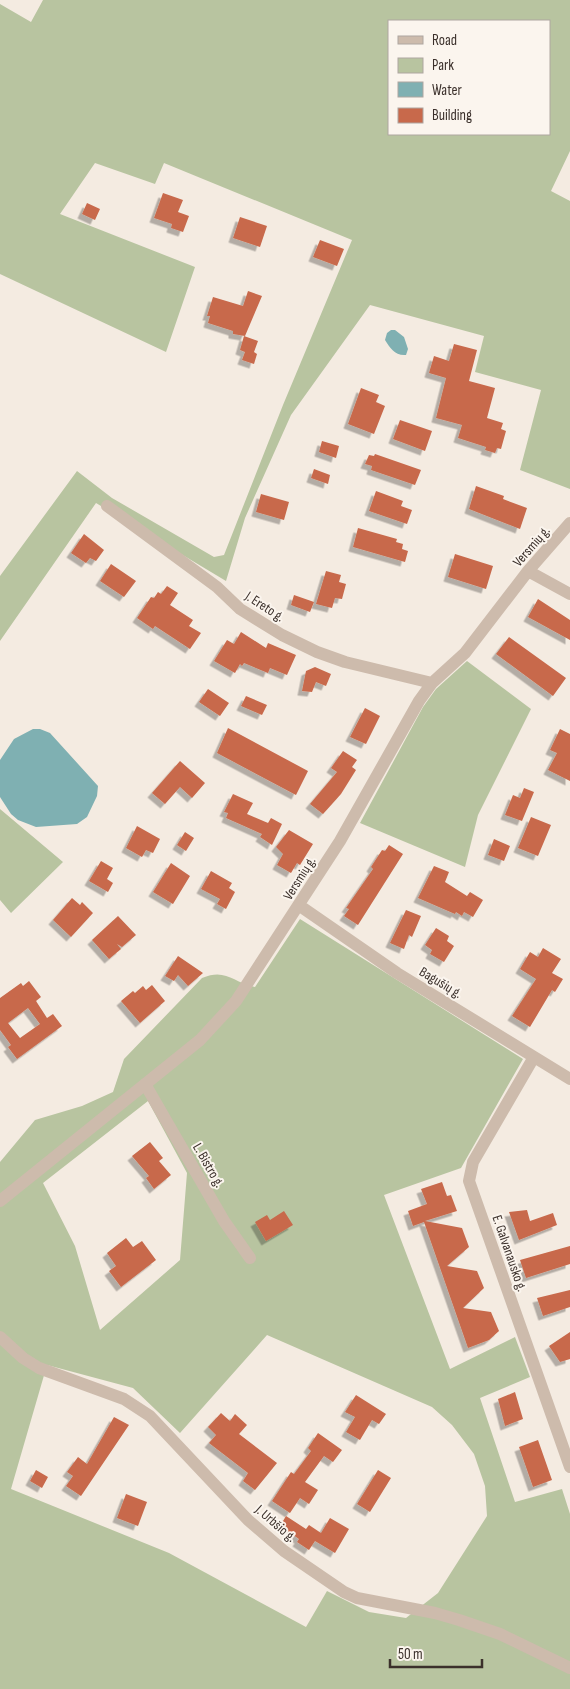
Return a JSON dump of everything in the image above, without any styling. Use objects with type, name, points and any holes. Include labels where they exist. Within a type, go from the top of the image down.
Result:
[{"type":"street","name":"J. Ereto g.","points":[[107,506],[217,586],[240,609],[282,635],[317,652],[344,662],[432,682]]},
{"type":"street","name":"Versmių g.","points":[[0,1201],[200,1040],[236,1001],[300,906],[340,841],[408,719],[432,682],[465,653],[528,571],[570,523]]},
{"type":"street","points":[[528,571],[570,594]]},
{"type":"street","name":"Bagušių g.","points":[[300,906],[397,972],[570,1079]]},
{"type":"street","name":"E. Galvanausko g.","points":[[534,1057],[473,1162],[469,1181],[570,1467]]},
{"type":"street","name":"L. Bistro g.","points":[[145,1084],[224,1221],[250,1258]]},
{"type":"street","name":"J. Urbšio g.","points":[[0,1337],[22,1358],[39,1368],[124,1399],[150,1416],[248,1520],[284,1551],[344,1592],[357,1598],[435,1613],[475,1625],[508,1637],[570,1668]]},
{"type":"green space","points":[[43,0],[570,0],[570,151],[551,191],[570,201],[570,489],[520,470],[541,390],[475,372],[484,336],[370,305],[291,415],[245,518],[226,581],[96,503],[0,641],[0,576],[77,471],[112,498],[214,557],[224,555],[283,405],[352,240],[164,163],[155,184],[95,163],[60,214],[195,267],[166,352],[0,274],[0,4],[31,22]]},
{"type":"green space","points":[[467,661],[531,709],[478,815],[465,867],[360,823],[423,707],[436,689]]},
{"type":"green space","points":[[0,809],[63,862],[11,913],[0,900]]},
{"type":"green space","points":[[300,919],[523,1059],[461,1168],[384,1195],[450,1369],[515,1337],[530,1377],[480,1398],[515,1502],[562,1489],[570,1514],[570,1689],[0,1689],[0,1162],[35,1120],[82,1106],[113,1092],[124,1059],[202,978],[217,974],[223,975],[255,987]],"holes":[[[148,1101],[187,1173],[180,1260],[100,1330],[75,1246],[43,1183]],[[267,1335],[432,1407],[452,1425],[474,1454],[485,1486],[487,1516],[438,1593],[406,1618],[369,1612],[327,1591],[306,1627],[169,1553],[11,1489],[47,1365],[133,1388],[180,1433]]]},
{"type":"water","points":[[395,330],[404,337],[408,349],[406,355],[396,353],[385,340],[387,333]]},
{"type":"water","points":[[33,729],[40,729],[50,733],[98,786],[97,796],[87,817],[77,824],[36,827],[18,820],[11,814],[0,797],[0,760],[14,739]]},
{"type":"building","points":[[163,193],[183,200],[178,212],[189,216],[183,232],[171,228],[172,224],[154,218]]},
{"type":"building","points":[[87,203],[100,209],[95,220],[82,214]]},
{"type":"building","points":[[240,217],[267,226],[260,247],[233,238]]},
{"type":"building","points":[[320,240],[344,249],[337,266],[313,257]]},
{"type":"building","points":[[248,291],[262,296],[245,336],[233,334],[233,331],[208,323],[210,316],[207,316],[213,297],[243,306]]},
{"type":"building","points":[[244,336],[258,341],[254,352],[257,354],[254,364],[242,360],[245,352],[240,350]]},
{"type":"building","points":[[454,344],[477,350],[469,381],[495,388],[487,418],[503,423],[501,429],[506,431],[501,449],[497,448],[495,453],[485,450],[486,447],[458,438],[462,425],[436,418],[446,378],[429,373],[434,356],[449,361]]},
{"type":"building","points":[[361,388],[379,395],[376,402],[385,406],[374,434],[348,424]]},
{"type":"building","points":[[400,420],[432,431],[425,451],[393,439]]},
{"type":"building","points":[[322,441],[339,446],[336,458],[319,452]]},
{"type":"building","points":[[375,454],[421,470],[415,485],[371,470],[372,466],[365,464],[369,455],[374,456]]},
{"type":"building","points":[[314,469],[330,475],[328,484],[311,478]]},
{"type":"building","points":[[476,486],[504,496],[503,499],[527,508],[520,529],[469,509]]},
{"type":"building","points":[[376,491],[403,501],[401,506],[412,510],[407,524],[369,511]]},
{"type":"building","points":[[261,494],[289,502],[284,520],[256,512]]},
{"type":"building","points":[[358,528],[397,539],[396,542],[403,544],[402,549],[408,551],[405,562],[353,547]]},
{"type":"building","points":[[84,534],[104,550],[96,561],[90,558],[86,563],[71,553]]},
{"type":"building","points":[[455,554],[493,566],[486,589],[448,577]]},
{"type":"building","points":[[111,564],[136,581],[124,597],[100,581]]},
{"type":"building","points":[[326,571],[341,575],[339,582],[346,584],[342,599],[335,598],[332,608],[316,604]]},
{"type":"building","points":[[167,586],[178,593],[170,605],[193,620],[189,626],[201,633],[190,649],[155,626],[153,629],[137,618],[151,597],[154,598],[158,592],[161,594]]},
{"type":"building","points":[[294,595],[314,602],[310,612],[291,605]]},
{"type":"building","points":[[538,599],[570,620],[570,640],[528,617]]},
{"type":"building","points":[[241,632],[266,648],[268,643],[296,655],[287,675],[270,668],[268,673],[244,663],[242,666],[240,664],[235,673],[214,661],[227,640],[234,644]]},
{"type":"building","points":[[509,637],[566,678],[553,696],[496,654]]},
{"type":"building","points":[[315,667],[331,674],[326,686],[316,682],[312,692],[302,691],[306,671]]},
{"type":"building","points":[[208,689],[229,703],[220,716],[199,702]]},
{"type":"building","points":[[246,696],[267,705],[262,715],[241,706]]},
{"type":"building","points":[[365,708],[380,716],[366,744],[350,737]]},
{"type":"building","points":[[228,728],[308,771],[296,795],[217,753]]},
{"type":"building","points":[[560,729],[570,734],[570,781],[548,770],[557,753],[550,750]]},
{"type":"building","points":[[343,751],[357,760],[352,767],[356,770],[341,794],[323,814],[310,804],[337,772],[331,768]]},
{"type":"building","points":[[180,761],[205,783],[192,798],[180,787],[165,804],[152,793]]},
{"type":"building","points":[[524,788],[534,792],[522,821],[505,815],[513,795],[520,798]]},
{"type":"building","points":[[233,794],[253,803],[247,814],[268,823],[271,818],[282,824],[272,845],[260,837],[262,834],[226,818],[228,813],[224,812]]},
{"type":"building","points":[[531,817],[551,825],[538,856],[518,848]]},
{"type":"building","points":[[137,826],[160,839],[153,853],[146,850],[142,857],[126,848]]},
{"type":"building","points":[[289,830],[313,844],[300,865],[297,863],[291,873],[277,865],[283,854],[276,847]]},
{"type":"building","points":[[185,832],[194,838],[186,851],[177,845]]},
{"type":"building","points":[[494,839],[510,846],[504,861],[488,855]]},
{"type":"building","points":[[389,845],[403,854],[358,925],[344,916],[349,909],[346,908],[373,869],[371,867],[382,850],[385,851]]},
{"type":"building","points":[[101,861],[113,868],[107,879],[113,883],[108,892],[89,881]]},
{"type":"building","points":[[171,863],[190,876],[173,904],[153,892]]},
{"type":"building","points":[[434,866],[449,872],[445,882],[467,896],[470,892],[483,900],[473,917],[464,912],[462,916],[456,912],[455,914],[418,898]]},
{"type":"building","points":[[211,871],[232,883],[229,888],[235,892],[226,909],[217,904],[220,899],[201,889]]},
{"type":"building","points":[[72,898],[80,905],[82,902],[93,913],[71,937],[53,920]]},
{"type":"building","points":[[406,910],[421,916],[412,937],[409,935],[404,949],[390,943]]},
{"type":"building","points":[[118,916],[136,935],[122,947],[117,944],[121,949],[109,959],[92,940]]},
{"type":"building","points":[[436,928],[449,936],[447,941],[454,946],[444,962],[430,954],[432,950],[425,945]]},
{"type":"building","points":[[543,948],[561,959],[552,973],[563,979],[555,992],[552,990],[530,1027],[512,1016],[536,979],[520,969],[530,952],[538,957]]},
{"type":"building","points":[[178,956],[203,973],[188,986],[178,975],[174,981],[165,976]]},
{"type":"building","points":[[29,981],[41,997],[36,1001],[47,1018],[53,1014],[62,1026],[17,1059],[8,1047],[11,1045],[0,1030],[0,998],[21,983],[23,986]],"holes":[[[28,1008],[40,1024],[20,1038],[8,1023]]]},
{"type":"building","points":[[152,985],[165,1001],[140,1023],[121,1001],[133,991],[135,993],[143,986],[146,990]]},
{"type":"building","points":[[150,1142],[163,1158],[159,1161],[171,1175],[154,1189],[146,1178],[149,1176],[132,1156]]},
{"type":"building","points":[[442,1182],[447,1196],[451,1195],[457,1211],[425,1221],[462,1228],[469,1247],[447,1266],[477,1271],[484,1288],[463,1308],[491,1312],[499,1331],[489,1340],[468,1348],[424,1222],[413,1226],[408,1211],[427,1204],[421,1189]]},
{"type":"building","points":[[527,1210],[530,1221],[553,1213],[557,1225],[519,1240],[509,1212]]},
{"type":"building","points":[[284,1211],[293,1225],[266,1241],[255,1222],[267,1215],[270,1220]]},
{"type":"building","points":[[126,1238],[133,1247],[142,1241],[156,1260],[121,1287],[109,1271],[116,1266],[107,1253]]},
{"type":"building","points":[[570,1246],[570,1264],[526,1278],[520,1260]]},
{"type":"building","points":[[570,1290],[570,1307],[543,1316],[537,1298]]},
{"type":"building","points":[[570,1332],[570,1359],[560,1362],[549,1346]]},
{"type":"building","points":[[515,1392],[523,1419],[505,1426],[498,1399]]},
{"type":"building","points":[[356,1395],[386,1414],[379,1424],[372,1420],[360,1440],[346,1432],[355,1417],[345,1412]]},
{"type":"building","points":[[221,1413],[230,1421],[235,1414],[247,1425],[239,1434],[277,1463],[255,1490],[243,1481],[248,1473],[209,1443],[216,1435],[208,1427]]},
{"type":"building","points":[[114,1417],[129,1425],[81,1496],[66,1486],[73,1476],[67,1472],[78,1457],[87,1464]]},
{"type":"building","points":[[318,1433],[342,1450],[333,1462],[324,1456],[305,1482],[318,1490],[309,1504],[300,1498],[290,1513],[272,1501],[291,1472],[294,1474],[311,1451],[308,1448]]},
{"type":"building","points":[[538,1440],[552,1480],[533,1487],[519,1447]]},
{"type":"building","points":[[36,1470],[48,1477],[42,1488],[30,1481]]},
{"type":"building","points":[[378,1470],[391,1478],[370,1512],[357,1504]]},
{"type":"building","points":[[126,1494],[147,1502],[138,1526],[117,1518]]},
{"type":"building","points":[[286,1516],[306,1529],[309,1525],[321,1533],[330,1518],[349,1529],[335,1553],[315,1541],[309,1550],[297,1542],[299,1539],[280,1526]]}]
